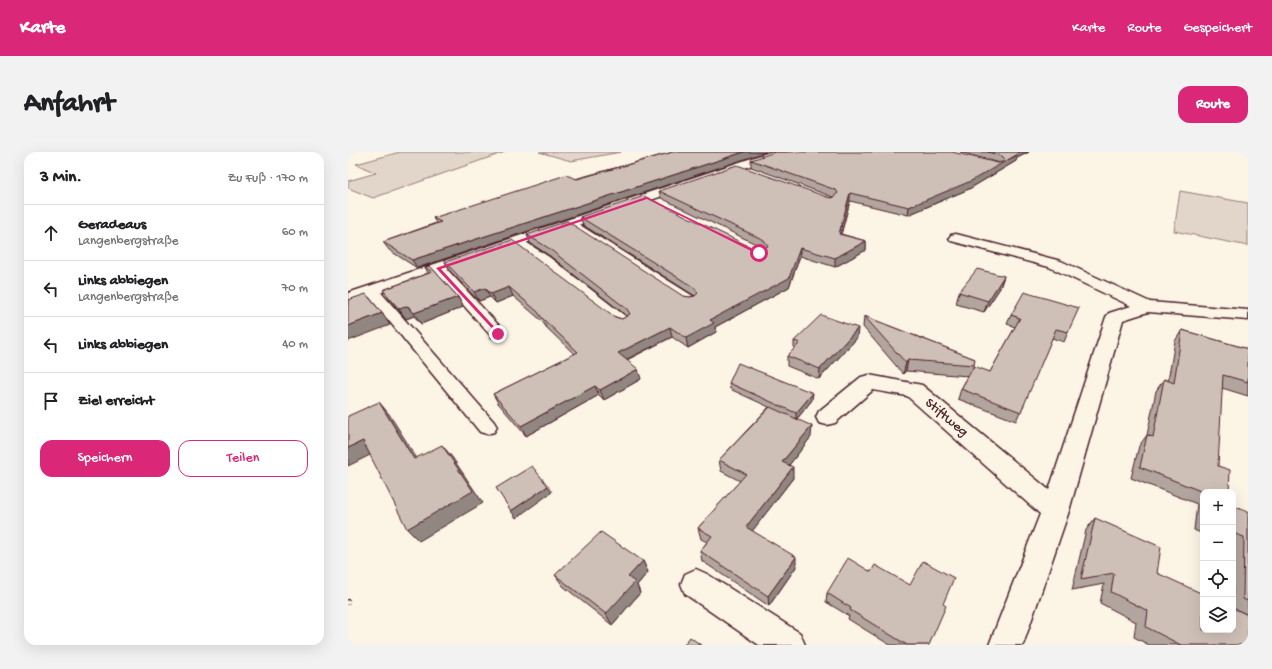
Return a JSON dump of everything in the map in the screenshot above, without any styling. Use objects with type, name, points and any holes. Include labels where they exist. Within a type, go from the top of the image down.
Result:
[{"type":"street","points":[[348,299],[781,152]]},
{"type":"street","points":[[647,198],[661,205]]},
{"type":"street","points":[[956,238],[1055,264],[1147,307],[1248,315]]},
{"type":"street","points":[[1006,645],[1055,511],[1115,317],[1147,307]]},
{"type":"street","name":"Stiftweg","points":[[827,417],[869,382],[914,390],[1055,511]]},
{"type":"street","points":[[696,584],[788,645]]},
{"type":"lane","points":[[738,167],[752,172]]},
{"type":"lane","points":[[571,224],[692,301]]},
{"type":"lane","points":[[517,242],[544,260],[624,322]]},
{"type":"lane","points":[[438,268],[498,334]]},
{"type":"lane","points":[[372,291],[487,427]]},
{"type":"path","points":[[348,599],[348,605]]},
{"type":"shaded area","points":[[400,152],[505,152],[373,198],[348,188],[348,181],[376,173],[356,164]]},
{"type":"shaded area","points":[[539,152],[621,152],[571,161]]},
{"type":"shaded area","points":[[1180,191],[1248,203],[1248,246],[1174,231]]},
{"type":"building","points":[[673,152],[744,152],[412,260],[383,242],[441,222],[433,218],[566,175],[577,179]]},
{"type":"building","points":[[775,152],[952,152],[998,163],[1005,159],[1002,156],[988,152],[1018,152],[1018,154],[971,181],[909,207],[850,193],[839,234],[866,241],[835,258],[800,248],[789,278],[710,320],[714,323],[686,338],[670,327],[618,353],[638,369],[600,390],[595,386],[521,426],[493,394],[578,352],[542,318],[538,312],[509,287],[491,294],[485,288],[474,292],[445,262],[512,240],[615,317],[622,319],[630,314],[627,309],[547,247],[527,235],[567,221],[683,296],[695,296],[698,293],[695,288],[580,217],[644,196],[759,251],[768,246],[764,240],[659,191],[737,165],[827,197],[832,198],[838,193],[836,190],[751,160]]},
{"type":"building","points":[[430,266],[458,297],[414,313],[408,306],[399,309],[383,290],[432,272],[425,267]]},
{"type":"building","points":[[977,269],[1004,276],[988,301],[959,292]]},
{"type":"building","points":[[1024,292],[1079,308],[1068,332],[1056,329],[1021,412],[961,389],[974,366],[990,372],[1020,318],[1011,315]]},
{"type":"building","points":[[366,294],[382,313],[348,326],[348,300]]},
{"type":"building","points":[[821,315],[858,328],[820,369],[787,356],[800,343],[794,341]]},
{"type":"building","points":[[864,316],[975,359],[974,365],[908,360],[906,363]]},
{"type":"building","points":[[1182,330],[1248,349],[1248,382],[1223,375],[1218,466],[1230,470],[1229,489],[1200,489],[1200,491],[1140,467],[1147,435],[1153,437],[1164,379],[1174,383]]},
{"type":"building","points":[[738,363],[813,393],[796,413],[729,383]]},
{"type":"building","points":[[379,402],[414,459],[442,445],[473,491],[407,529],[363,441],[348,448],[348,416]]},
{"type":"building","points":[[770,407],[812,426],[782,462],[793,467],[746,527],[796,557],[768,596],[700,551],[712,536],[698,528],[746,474],[719,460]]},
{"type":"building","points":[[532,466],[548,486],[511,511],[496,488]]},
{"type":"building","points":[[1236,507],[1248,512],[1248,601],[1243,599],[1244,537],[1236,534]]},
{"type":"building","points":[[1095,518],[1161,547],[1157,573],[1200,593],[1200,633],[1236,633],[1236,609],[1248,615],[1248,645],[1181,645],[1146,627],[1148,611],[1111,592],[1114,573],[1081,579]]},
{"type":"building","points":[[601,532],[643,561],[628,577],[635,582],[606,614],[555,575]]},
{"type":"building","points":[[848,558],[871,572],[875,565],[910,585],[923,561],[954,578],[943,604],[946,606],[929,645],[907,645],[850,610],[851,608],[827,593]]},
{"type":"building","points":[[690,637],[701,645],[684,645]]},
{"type":"route","points":[[498,334],[438,268],[647,198],[759,253]]}]
